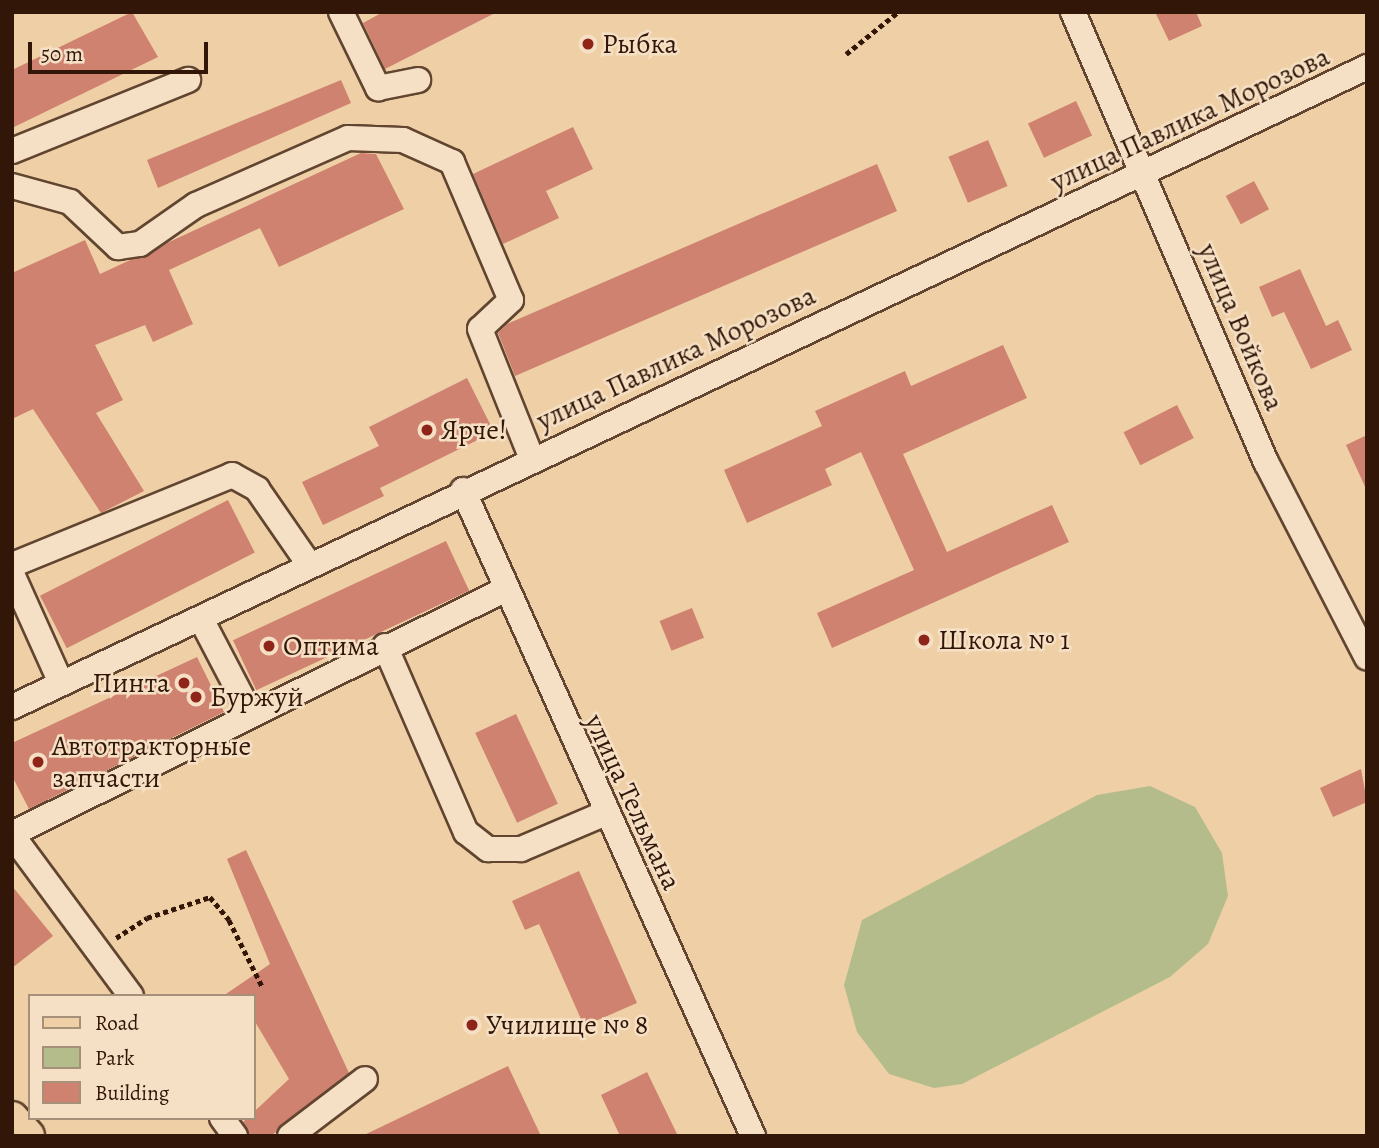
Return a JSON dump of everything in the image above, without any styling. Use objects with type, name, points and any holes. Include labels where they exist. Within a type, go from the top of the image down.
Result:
[{"type":"main road","points":[[12,1118],[28,1136]]},
{"type":"street","points":[[341,12],[378,88],[418,80]]},
{"type":"street","name":"улица Войкова","points":[[1073,12],[1266,462],[1367,658]]},
{"type":"street","name":"улица Павлика Морозова","points":[[12,707],[201,619],[463,490],[1144,176],[1367,67]]},
{"type":"street","points":[[12,151],[188,80]]},
{"type":"street","points":[[12,186],[69,202],[117,247],[140,244],[196,205],[348,138],[403,140],[452,162],[510,300],[480,329],[532,459]]},
{"type":"street","points":[[12,565],[232,475],[257,489],[309,564]]},
{"type":"street","name":"улица Тельмана","points":[[463,490],[504,590],[753,1136]]},
{"type":"street","points":[[12,575],[61,683]]},
{"type":"street","points":[[130,994],[12,834],[248,711],[504,590]]},
{"type":"street","points":[[201,619],[248,711]]},
{"type":"street","points":[[385,646],[466,832],[488,849],[542,843],[606,813]]},
{"type":"street","points":[[290,1136],[365,1079]]},
{"type":"street","points":[[223,1120],[235,1136]]},
{"type":"path","points":[[846,54],[898,12]]},
{"type":"path","points":[[98,951],[147,918],[210,897],[229,920],[262,986]]},
{"type":"green space","points":[[1150,786],[1195,807],[1222,853],[1228,896],[1208,944],[1170,977],[962,1084],[934,1088],[889,1074],[857,1032],[844,985],[862,920],[1097,795]]},
{"type":"building","points":[[132,12],[158,57],[12,128],[12,70]]},
{"type":"building","points":[[383,12],[497,12],[385,69],[363,23]]},
{"type":"building","points":[[1155,12],[1196,12],[1202,26],[1169,41]]},
{"type":"building","points":[[341,80],[351,103],[158,188],[147,160]]},
{"type":"building","points":[[1076,101],[1092,135],[1044,158],[1028,123]]},
{"type":"building","points":[[573,127],[593,169],[546,191],[559,218],[503,244],[473,174]]},
{"type":"building","points":[[988,140],[1008,186],[968,203],[948,157]]},
{"type":"building","points":[[361,153],[376,154],[404,209],[279,267],[260,228],[169,270],[193,324],[153,342],[145,325],[95,345],[123,400],[96,413],[144,491],[101,513],[33,409],[12,419],[12,273],[85,240],[100,274]]},
{"type":"building","points":[[877,164],[897,211],[515,376],[498,333],[507,324]]},
{"type":"building","points":[[1254,181],[1269,209],[1241,224],[1226,196]]},
{"type":"building","points":[[1300,269],[1326,326],[1338,320],[1352,350],[1311,369],[1284,312],[1272,317],[1259,287]]},
{"type":"building","points":[[1003,345],[1027,398],[903,454],[947,552],[1052,505],[1069,542],[832,648],[817,613],[914,570],[861,452],[825,469],[832,485],[747,523],[724,470],[822,426],[815,411],[905,371],[911,386]]},
{"type":"building","points":[[467,378],[494,432],[380,488],[384,496],[323,525],[302,482],[379,446],[369,427]]},
{"type":"building","points":[[1177,405],[1194,438],[1140,465],[1124,432]]},
{"type":"building","points":[[1367,435],[1367,491],[1346,445]]},
{"type":"building","points":[[228,500],[255,553],[67,648],[40,596]]},
{"type":"building","points":[[446,541],[469,591],[256,690],[233,640]]},
{"type":"building","points":[[692,608],[704,638],[672,651],[660,621]]},
{"type":"building","points":[[197,657],[224,712],[29,809],[12,776],[12,743]]},
{"type":"building","points":[[516,714],[558,804],[517,823],[475,733]]},
{"type":"building","points":[[1361,769],[1367,802],[1333,817],[1320,788]]},
{"type":"building","points":[[246,850],[349,1073],[271,1136],[250,1136],[243,1122],[256,1120],[256,1110],[289,1079],[256,1023],[256,994],[226,994],[270,964],[227,859]]},
{"type":"building","points":[[579,871],[637,1003],[584,1026],[539,924],[525,930],[512,901]]},
{"type":"building","points":[[12,886],[53,936],[12,968]]},
{"type":"building","points":[[508,1066],[541,1136],[362,1136]]},
{"type":"building","points":[[647,1072],[678,1136],[620,1136],[601,1095]]},
{"type":"place","name":"Рыбка","points":[[588,44]]},
{"type":"place","name":"Ярче!","points":[[427,430]]},
{"type":"place","name":"Школа № 1","points":[[924,640]]},
{"type":"place","name":"Оптима","points":[[269,646]]},
{"type":"place","name":"Пинта","points":[[184,683]]},
{"type":"place","name":"Буржуй","points":[[196,697]]},
{"type":"place","name":"Автотракторные запчасти","points":[[38,762]]},
{"type":"place","name":"Училище № 8","points":[[472,1025]]}]
